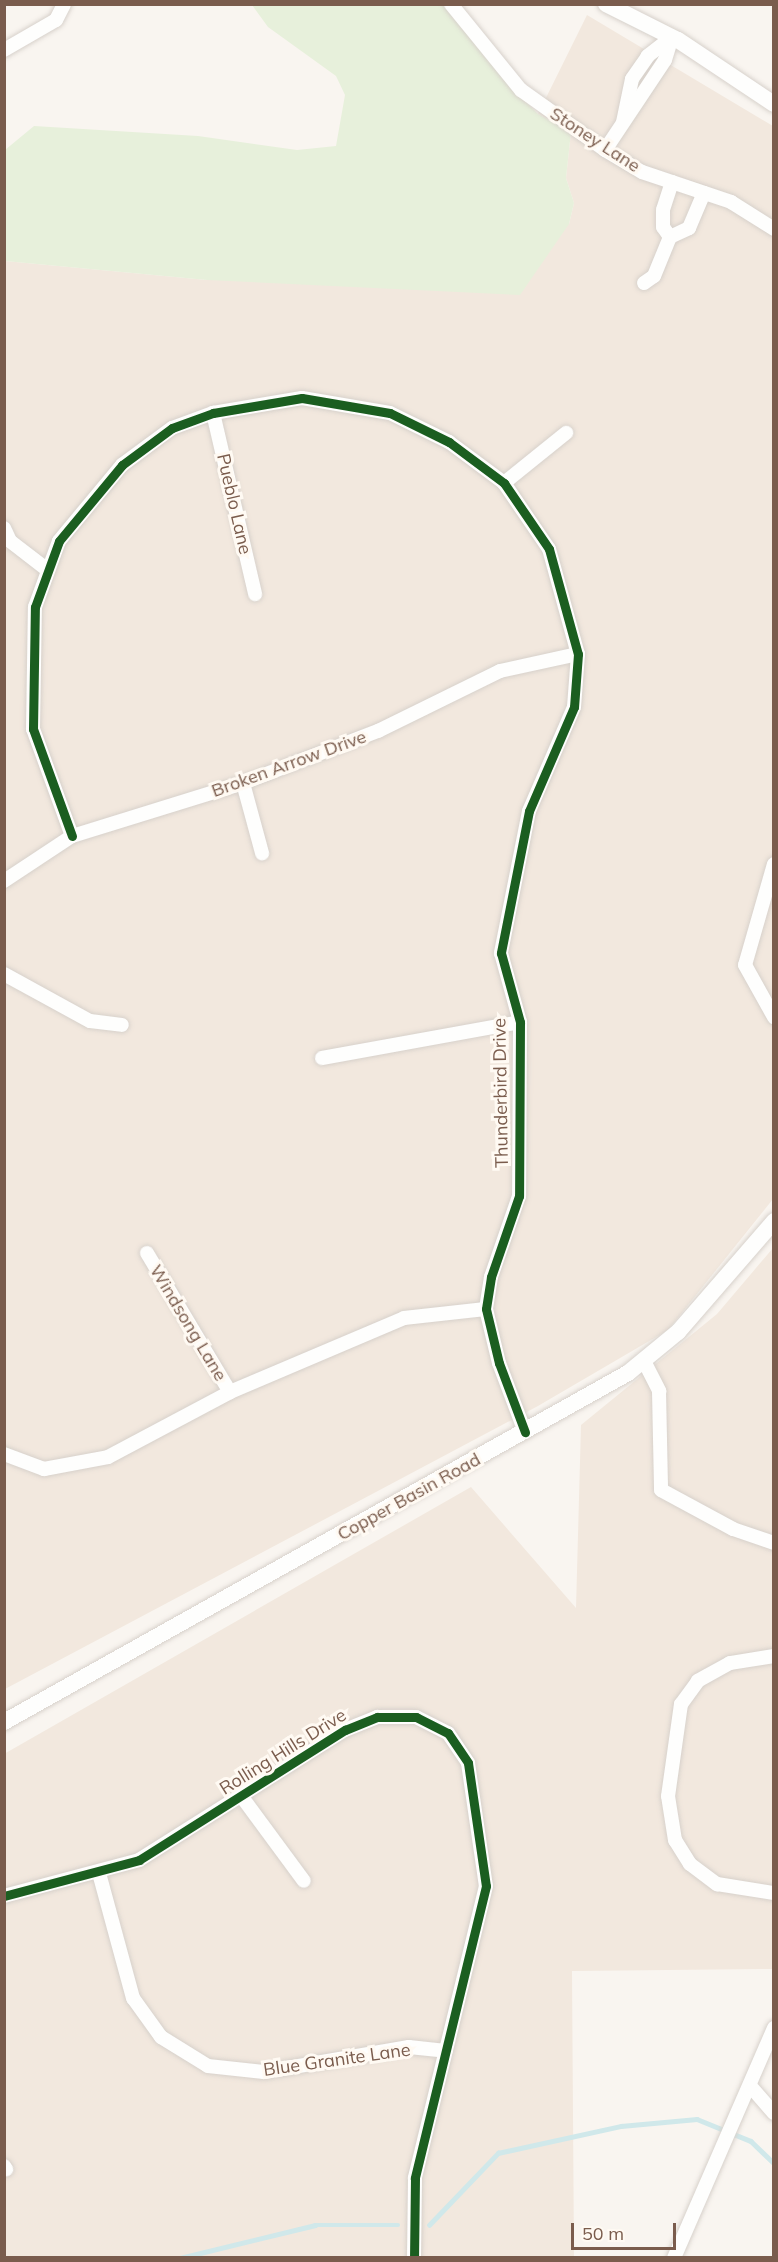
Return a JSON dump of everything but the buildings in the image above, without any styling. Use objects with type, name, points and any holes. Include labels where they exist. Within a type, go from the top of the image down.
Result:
[{"type":"street","points":[[4,50],[56,20],[64,4]]},
{"type":"street","name":"Stoney Lane","points":[[451,4],[521,90],[605,150],[672,182],[731,202],[774,229]]},
{"type":"street","points":[[606,4],[672,37],[774,104]]},
{"type":"street","points":[[605,150],[623,122],[632,79],[648,56],[672,37]]},
{"type":"street","points":[[670,237],[663,227],[663,210],[672,182]]},
{"type":"street","points":[[644,283],[654,276],[670,237],[689,228],[704,193]]},
{"type":"street","name":"Thunderbird Drive","points":[[72,836],[33,729],[35,607],[45,568],[58,541],[122,465],[172,428],[213,413],[302,398],[390,413],[449,442],[504,483],[549,549],[578,654],[573,707],[529,811],[507,908],[501,953],[520,1022],[519,1196],[491,1277],[486,1309],[498,1363],[525,1432]]},
{"type":"street","name":"Pueblo Lane","points":[[213,413],[255,594]]},
{"type":"street","points":[[504,483],[566,433]]},
{"type":"street","points":[[4,528],[10,541],[45,568]]},
{"type":"street","name":"Broken Arrow Drive","points":[[4,881],[72,836],[243,783],[378,731],[500,671],[578,654]]},
{"type":"street","points":[[243,783],[262,853]]},
{"type":"street","points":[[774,864],[745,965],[774,1017]]},
{"type":"street","points":[[4,974],[90,1022],[122,1025]]},
{"type":"street","points":[[322,1058],[520,1022]]},
{"type":"street","name":"Copper Basin Road","points":[[4,1722],[525,1432],[644,1361],[678,1332],[774,1221]]},
{"type":"street","name":"Windsong Lane","points":[[147,1253],[230,1392]]},
{"type":"street","points":[[4,1454],[44,1469],[108,1457],[230,1392],[404,1318],[486,1309]]},
{"type":"street","points":[[644,1361],[659,1391],[661,1490],[733,1528],[774,1543]]},
{"type":"street","points":[[774,1656],[730,1663],[693,1688],[681,1704],[668,1797],[675,1840],[690,1864],[717,1884],[774,1893]]},
{"type":"street","name":"Rolling Hills Drive","points":[[4,1896],[99,1873],[139,1860],[345,1730],[377,1717],[416,1717],[448,1733],[468,1763],[486,1886],[415,2178],[414,2258]]},
{"type":"street","points":[[242,1797],[304,1881]]},
{"type":"street","name":"Blue Granite Lane","points":[[99,1873],[133,1998],[161,2037],[208,2066],[264,2072],[409,2047],[446,2051]]},
{"type":"street","points":[[674,2258],[752,2088],[774,2028]]},
{"type":"street","points":[[752,2088],[774,2113]]},
{"type":"shaded area","points":[[587,15],[773,126],[773,1199],[668,1330],[538,1406],[5,1689],[5,261],[207,280],[569,224],[574,203],[566,178],[571,132],[538,114]]},
{"type":"shaded area","points":[[773,1248],[773,1969],[572,1971],[574,2257],[5,2257],[4,1754],[471,1487],[576,1608],[581,1425],[717,1314]]},
{"type":"green space","points":[[252,5],[446,5],[506,82],[538,114],[571,132],[566,178],[574,203],[569,224],[520,295],[207,280],[5,261],[5,150],[34,126],[198,136],[297,150],[336,146],[345,95],[336,76],[268,27]]},
{"type":"waterway","points":[[429,2225],[498,2153],[621,2126],[697,2119],[751,2141],[774,2163]]},
{"type":"waterway","points":[[180,2258],[315,2225],[398,2225]]},
{"type":"cycle path","points":[[72,836],[33,729],[35,607],[59,541],[122,465],[172,428],[213,413],[302,398],[390,413],[449,442],[504,483],[549,549],[578,654],[574,707],[529,811],[501,953],[520,1022],[519,1196],[491,1277],[486,1309],[499,1363],[525,1432]]},
{"type":"cycle path","points":[[4,1896],[139,1860],[345,1730],[377,1717],[416,1717],[448,1733],[468,1763],[486,1886],[415,2178],[414,2258]]}]
